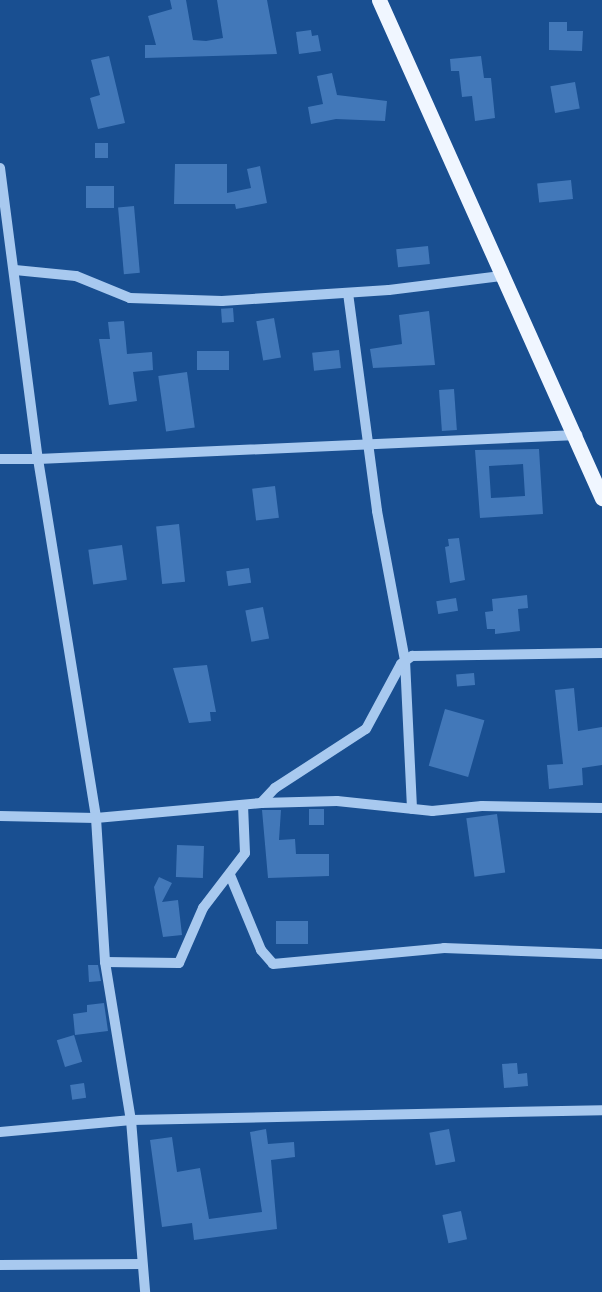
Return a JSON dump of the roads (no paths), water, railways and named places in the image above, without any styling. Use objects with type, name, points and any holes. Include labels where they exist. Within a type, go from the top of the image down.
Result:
[{"type":"main road","points":[[379,0],[501,276],[577,435],[602,498]]},
{"type":"street","points":[[0,168],[38,459],[96,818],[105,962],[131,1120],[145,1292]]},
{"type":"street","points":[[15,270],[76,276],[130,298],[222,301],[348,293],[492,280],[501,276]]},
{"type":"street","points":[[348,293],[368,445],[405,660],[412,809]]},
{"type":"street","points":[[0,459],[577,435]]},
{"type":"street","points":[[261,803],[275,788],[366,729],[405,660],[423,655],[602,653]]},
{"type":"street","points":[[0,816],[96,818],[261,803],[337,801],[412,809],[602,808]]},
{"type":"street","points":[[105,962],[179,963],[203,908],[245,853],[243,806]]},
{"type":"street","points":[[230,875],[261,950],[273,964],[444,948],[602,954]]},
{"type":"street","points":[[0,1132],[131,1120],[602,1110]]},
{"type":"street","points":[[0,1265],[142,1264]]}]
